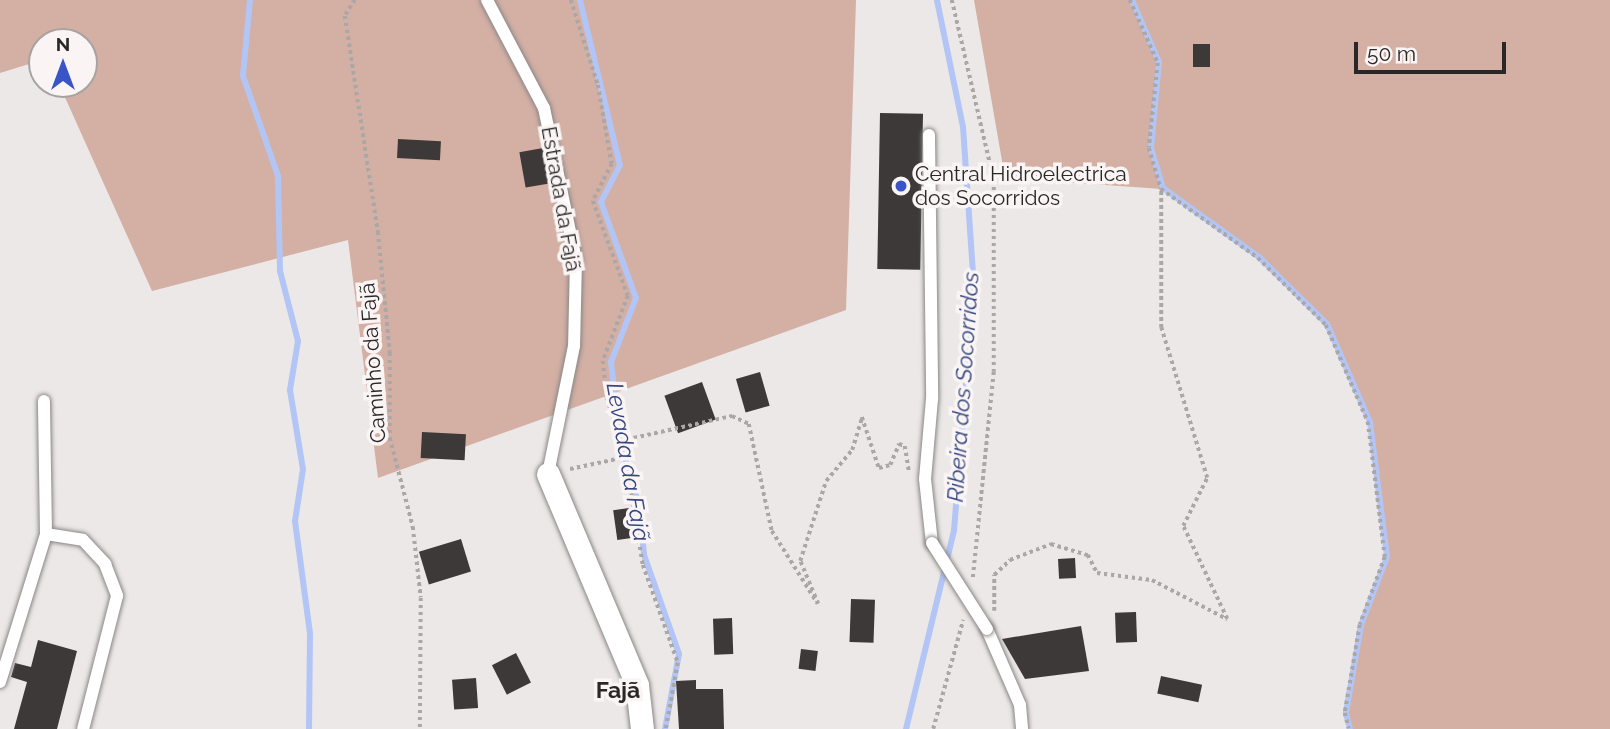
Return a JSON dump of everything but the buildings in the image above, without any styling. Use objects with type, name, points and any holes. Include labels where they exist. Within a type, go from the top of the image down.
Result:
[{"type":"street","points":[[548,474],[637,685],[642,729]]},
{"type":"lane","name":"Estrada da Fajã","points":[[487,0],[544,108],[576,260],[574,346],[548,474]]},
{"type":"lane","points":[[929,135],[929,447],[925,479],[932,543],[987,629],[1020,705],[1022,729]]},
{"type":"lane","points":[[0,682],[46,534],[44,401]]},
{"type":"lane","points":[[46,534],[83,540],[105,564],[117,596],[83,729]]},
{"type":"path","name":"Caminho da Fajã","points":[[355,0],[345,16],[378,232],[390,353],[390,438],[413,527],[421,598],[420,729]]},
{"type":"path","points":[[571,0],[597,85],[612,164],[593,201],[628,296],[622,326],[603,362],[626,457],[643,565],[678,663],[666,729]]},
{"type":"path","points":[[952,0],[995,180],[994,372],[970,591]]},
{"type":"path","points":[[994,644],[994,575],[1010,560],[1051,544],[1088,555],[1097,573],[1152,580],[1227,619],[1183,526],[1207,478],[1161,328],[1161,189],[1149,148],[1158,63],[1130,0]]},
{"type":"path","points":[[1161,189],[1258,258],[1326,326],[1368,422],[1385,557],[1360,625],[1345,713],[1349,729]]},
{"type":"path","points":[[620,441],[732,416],[748,424],[772,531],[818,604],[800,561],[826,481],[852,450],[862,417],[879,468],[890,465],[899,444],[905,446],[910,474],[925,479]]},
{"type":"path","points":[[548,474],[626,457]]},
{"type":"path","points":[[933,729],[965,613]]},
{"type":"shaded area","points":[[0,0],[856,0],[846,310],[378,478],[348,240],[152,291],[65,98],[98,98],[98,28],[28,28],[28,64],[0,73]]},
{"type":"shaded area","points":[[974,0],[1610,0],[1610,729],[1349,729],[1345,713],[1360,625],[1385,557],[1368,422],[1326,325],[1258,258],[1162,189],[1005,178]]},
{"type":"waterway","points":[[250,0],[243,76],[278,176],[280,271],[298,341],[290,390],[303,469],[295,521],[310,634],[309,729]]},
{"type":"waterway","name":"Levada da Fajã","points":[[580,0],[620,165],[601,202],[636,298],[611,362],[620,441],[640,509],[644,555],[679,654],[665,729]]},
{"type":"waterway","name":"Ribeira dos Socorridos","points":[[906,729],[954,530],[974,288],[963,127],[937,0]]},
{"type":"waterway","points":[[1132,0],[1159,62],[1151,148],[1163,188],[1259,257],[1327,324],[1370,422],[1387,557],[1361,625],[1346,713],[1350,729]]},
{"type":"place","name":"Central Hidroelectrica dos Socorridos","points":[[901,186]]},
{"type":"district","name":"Fajã","points":[[618,690]]}]
